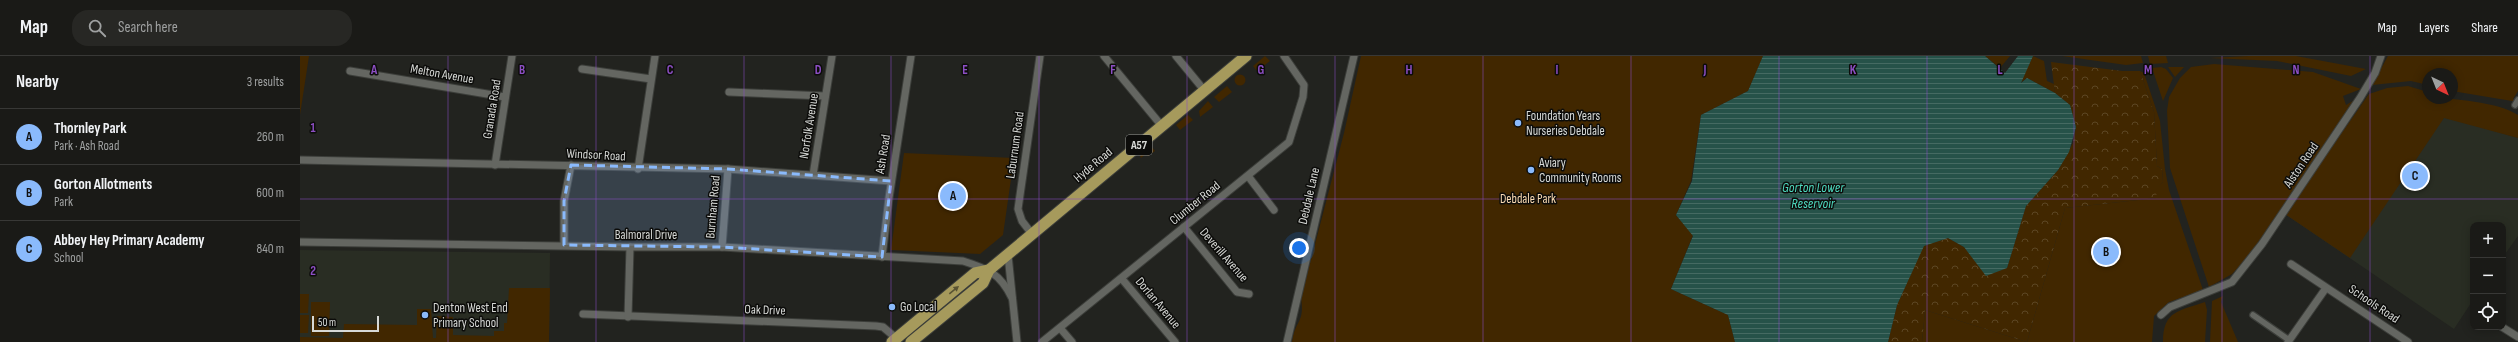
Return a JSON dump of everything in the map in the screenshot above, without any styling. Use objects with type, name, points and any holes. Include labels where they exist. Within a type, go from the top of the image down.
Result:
[{"type":"highway","name":"Hyde Road","points":[[1032,234],[1246,56]]},
{"type":"highway","name":"A57","points":[[894,340],[975,273],[989,270],[1032,234]]},
{"type":"highway","name":"A57","points":[[911,342],[983,283],[989,270]]},
{"type":"street","name":"Granada Road","points":[[495,165],[512,56]]},
{"type":"street","points":[[638,169],[655,56]]},
{"type":"street","name":"Norfolk Avenue","points":[[813,175],[832,56]]},
{"type":"street","name":"Ash Road","points":[[882,257],[891,181],[911,56]]},
{"type":"street","name":"Laburnum Road","points":[[1032,234],[1022,221],[1018,209],[1040,56]]},
{"type":"street","points":[[1104,56],[1161,126]]},
{"type":"street","points":[[1176,56],[1204,90]]},
{"type":"street","name":"Clumber Road","points":[[1042,342],[1122,279],[1289,142],[1293,134],[1304,85],[1284,56]]},
{"type":"street","name":"Debdale Lane","points":[[1287,342],[1354,56]]},
{"type":"street","name":"Alston Road","points":[[2161,315],[2163,311],[2232,282],[2262,244],[2360,98],[2375,73],[2381,56]]},
{"type":"street","points":[[582,69],[651,79]]},
{"type":"street","name":"Melton Avenue","points":[[350,71],[505,97]]},
{"type":"street","points":[[729,92],[825,96]]},
{"type":"street","name":"Windsor Road","points":[[300,160],[495,165],[571,165],[638,169],[728,169],[891,181]]},
{"type":"street","points":[[564,245],[564,201],[571,165]]},
{"type":"street","name":"Burnham Road","points":[[722,246],[728,169]]},
{"type":"street","points":[[1248,176],[1274,210]]},
{"type":"street","name":"Deverill Avenue","points":[[1184,227],[1237,292],[1249,294]]},
{"type":"street","name":"Balmoral Drive","points":[[300,242],[630,247],[722,246],[963,261],[989,270]]},
{"type":"street","points":[[628,317],[630,247]]},
{"type":"street","points":[[1008,255],[1018,342]]},
{"type":"street","name":"Schools Road","points":[[2291,264],[2408,342]]},
{"type":"street","points":[[989,270],[1006,284],[1012,298]]},
{"type":"street","name":"Dorlan Avenue","points":[[1122,279],[1175,342]]},
{"type":"street","points":[[2253,315],[2288,341],[2326,288]]},
{"type":"street","name":"Oak Drive","points":[[583,314],[876,326],[883,327],[894,340]]},
{"type":"street","points":[[1060,328],[1072,342]]},
{"type":"street","points":[[2506,330],[2518,337]]},
{"type":"highlighted area","points":[[571,165],[728,169],[891,181],[882,257],[722,247],[564,245],[564,201]]},
{"type":"shaded area","points":[[2369,94],[2518,138],[2518,236],[2506,253],[2506,222],[2470,222],[2470,305],[2454,329],[2285,214]]},
{"type":"shaded area","name":"Denton West End Primary School","points":[[300,250],[550,253],[549,342],[300,342]]},
{"type":"green space","points":[[300,56],[309,56],[300,115]]},
{"type":"green space","points":[[1265,56],[1270,61],[1257,71],[1253,66]]},
{"type":"green space","name":"Debdale Park","points":[[1361,56],[1763,56],[1748,91],[1701,115],[1691,181],[1676,215],[1693,235],[1671,289],[1728,315],[1735,342],[1292,342],[1295,329],[1301,317],[1301,298],[1344,133]]},
{"type":"green space","points":[[1985,56],[2010,56],[2000,68]]},
{"type":"green space","points":[[2033,56],[2044,61],[2047,81],[2054,84],[2055,93],[2027,78],[2020,83]]},
{"type":"green space","points":[[2062,56],[2141,56],[2143,63],[2126,65]]},
{"type":"green space","points":[[2148,56],[2166,56],[2168,63],[2150,64]]},
{"type":"green space","points":[[2296,56],[2366,69],[2351,76],[2277,61],[2210,58]]},
{"type":"green space","points":[[2388,56],[2518,56],[2518,91],[2513,99],[2518,102],[2458,92],[2458,68],[2422,68],[2422,84],[2411,81],[2372,85]]},
{"type":"green space","points":[[2051,62],[2122,71],[2140,71],[2154,112],[2157,166],[2162,169],[2163,182],[2157,189],[2156,198],[2065,208],[2027,342],[1925,310],[1922,342],[1888,342],[1897,305],[1923,246],[1948,238],[1964,247],[1986,275],[2007,268],[2026,206],[2058,170],[2073,143],[2076,127],[2070,105],[2055,93]]},
{"type":"green space","points":[[2214,64],[2313,72],[2361,89],[2343,96],[2346,105],[2356,99],[2248,257],[2232,274],[2209,287],[2170,168],[2167,111],[2169,97],[2180,78],[2191,67]]},
{"type":"green space","points":[[2161,67],[2166,69],[2173,78],[2163,101],[2152,68]]},
{"type":"green space","points":[[2168,67],[2184,67],[2175,77]]},
{"type":"green space","points":[[2140,71],[2144,73],[2160,121],[2165,169],[2169,190],[2203,290],[2169,302],[2154,316],[2152,342],[2027,342],[2065,208],[2156,198],[2156,189],[2163,182],[2162,169],[2157,166],[2154,112]]},
{"type":"green space","points":[[1238,75],[1242,75],[1244,76],[1244,84],[1238,85],[1235,82],[1235,78]]},
{"type":"green space","points":[[1227,86],[1232,92],[1219,102],[1214,97]]},
{"type":"green space","points":[[2408,86],[2422,90],[2422,104],[2458,104],[2458,100],[2499,107],[2518,115],[2518,138],[2444,118],[2350,258],[2285,214],[2369,94],[2387,88]]},
{"type":"green space","points":[[1208,101],[1213,107],[1200,117],[1199,111]]},
{"type":"green space","points":[[1188,115],[1193,120],[1180,130],[1176,125]]},
{"type":"green space","points":[[1151,146],[1155,151],[1148,156],[1146,154],[1141,158],[1140,156]]},
{"type":"green space","points":[[904,153],[1014,158],[1003,235],[980,254],[891,250]]},
{"type":"green space","points":[[509,288],[550,288],[549,342],[300,342],[300,337],[343,338],[344,324],[417,325],[417,309],[431,309],[433,338],[436,338],[437,316],[453,317],[453,335],[494,336],[494,331],[504,331],[504,323],[507,323]]},
{"type":"green space","points":[[300,294],[309,294],[308,313],[300,313]]},
{"type":"green space","points":[[2223,296],[2221,302],[2238,342],[2210,342],[2212,301]]},
{"type":"green space","points":[[311,302],[330,302],[329,336],[311,336]]},
{"type":"green space","points":[[2205,302],[2207,310],[2205,342],[2163,342],[2166,324],[2175,313]]},
{"type":"green space","points":[[1925,310],[2027,342],[1922,342]]},
{"type":"green space","points":[[300,315],[309,315],[308,333],[300,333]]},
{"type":"water","name":"Gorton Lower Reservoir","points":[[1763,56],[1985,56],[2005,73],[2018,56],[2033,56],[2021,83],[2027,78],[2055,93],[2070,105],[2076,127],[2069,152],[2058,170],[2026,206],[2007,268],[1986,276],[1964,247],[1948,238],[1924,246],[1897,305],[1888,342],[1735,342],[1728,315],[1671,289],[1693,236],[1676,215],[1692,181],[1701,115],[1748,91]]},
{"type":"place","name":"Foundation Years Nurseries Debdale","points":[[1518,123]]},
{"type":"place","name":"Aviary Community Rooms","points":[[1531,170]]},
{"type":"place","name":"Abbey Hey Primary Academy","points":[[2415,176]]},
{"type":"place","name":"Thornley Park","points":[[953,196]]},
{"type":"place","name":"Gorton Allotments","points":[[2106,252]]},
{"type":"place","name":"Go Local","points":[[892,307]]},
{"type":"place","name":"Denton West End Primary School","points":[[425,315]]}]
